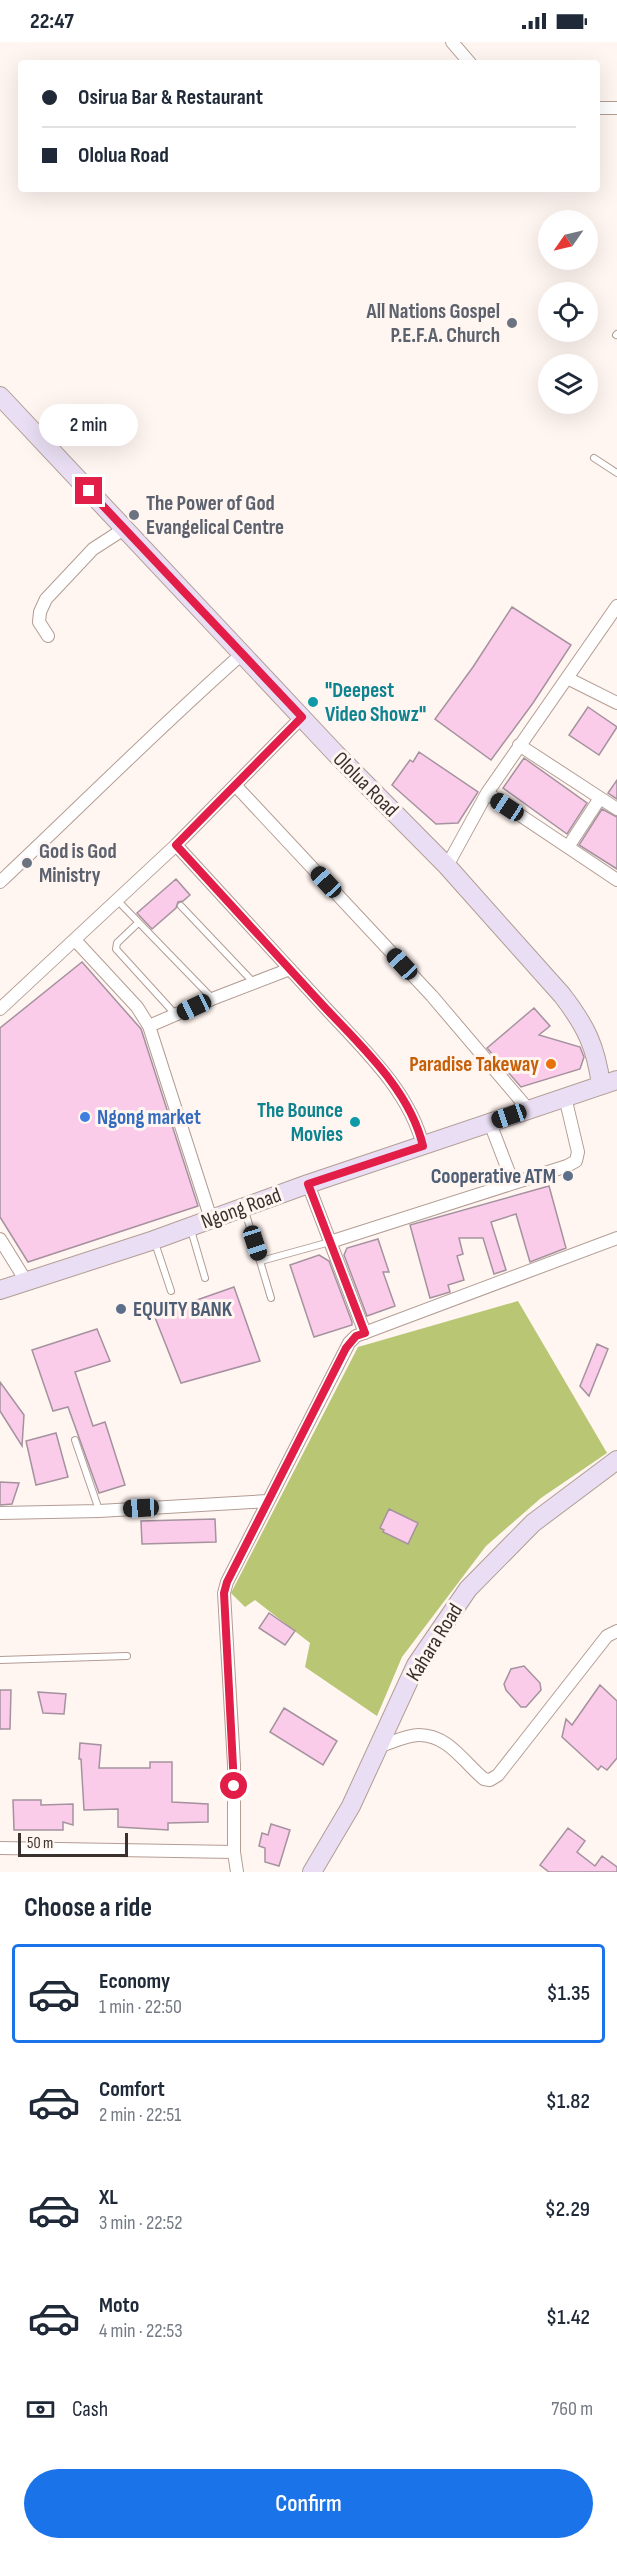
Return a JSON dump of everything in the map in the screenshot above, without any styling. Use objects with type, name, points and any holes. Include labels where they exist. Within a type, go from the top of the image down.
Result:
[{"type":"street","points":[[452,42],[467,60]]},
{"type":"street","points":[[600,108],[617,108]]},
{"type":"street","name":"Ololua Road","points":[[0,396],[242,654],[447,866],[579,1016],[591,1038],[598,1061],[609,1082]]},
{"type":"street","points":[[48,636],[39,622],[40,612],[46,599],[93,549],[124,529]]},
{"type":"street","points":[[447,866],[486,794],[617,606]]},
{"type":"street","points":[[0,882],[184,706],[242,654]]},
{"type":"street","points":[[567,678],[617,703]]},
{"type":"street","points":[[0,1009],[176,845],[302,717]]},
{"type":"street","points":[[519,745],[617,809]]},
{"type":"street","points":[[235,785],[432,996],[528,1109]]},
{"type":"street","points":[[486,794],[617,879]]},
{"type":"street","points":[[568,847],[600,798]]},
{"type":"street","points":[[176,845],[378,1066],[408,1105],[418,1124],[423,1146]]},
{"type":"street","points":[[75,940],[137,1007],[149,1026],[211,1219]]},
{"type":"street","points":[[149,1026],[290,969]]},
{"type":"street","name":"Ngong Road","points":[[0,1290],[154,1240],[308,1184],[609,1082]]},
{"type":"street","points":[[330,1242],[513,1184],[576,1161],[578,1152],[565,1097]]},
{"type":"street","points":[[490,1123],[513,1184]]},
{"type":"street","points":[[308,1184],[365,1333]]},
{"type":"street","points":[[237,1872],[234,1852],[234,1765],[224,1593],[227,1582],[346,1348],[356,1336],[617,1238]]},
{"type":"street","points":[[0,1239],[26,1281]]},
{"type":"street","name":"Kahara Road","points":[[312,1872],[351,1806],[416,1665],[436,1632],[468,1589],[533,1523],[617,1460]]},
{"type":"street","points":[[0,1513],[99,1511],[268,1501]]},
{"type":"street","points":[[378,1747],[412,1736],[430,1736],[453,1748],[484,1779],[490,1780],[498,1775],[607,1636],[617,1630]]},
{"type":"street","points":[[0,1848],[234,1852]]},
{"type":"lane","points":[[594,458],[617,473]]},
{"type":"lane","points":[[117,900],[212,999]]},
{"type":"lane","points":[[181,906],[255,983]]},
{"type":"lane","points":[[138,923],[117,943],[116,949],[176,1015]]},
{"type":"lane","points":[[243,1207],[271,1298]]},
{"type":"lane","points":[[190,1227],[205,1278]]},
{"type":"lane","points":[[154,1240],[171,1291]]},
{"type":"lane","points":[[261,1261],[330,1242]]},
{"type":"lane","points":[[75,1440],[99,1511]]},
{"type":"lane","points":[[0,1660],[127,1656]]},
{"type":"green space","points":[[518,1301],[607,1453],[541,1498],[486,1546],[402,1657],[377,1716],[305,1667],[310,1643],[255,1600],[245,1607],[231,1593],[358,1347]]},
{"type":"building","points":[[512,607],[571,645],[533,703],[491,760],[435,719],[473,667]]},
{"type":"building","points":[[588,707],[617,727],[599,755],[569,735]]},
{"type":"building","points":[[419,752],[478,792],[458,823],[436,824],[392,785],[410,760],[413,762]]},
{"type":"building","points":[[524,758],[587,803],[567,834],[503,788]]},
{"type":"building","points":[[617,780],[617,799],[608,793]]},
{"type":"building","points":[[602,809],[617,817],[617,869],[579,845]]},
{"type":"building","points":[[176,879],[190,895],[178,902],[176,908],[152,929],[137,913]]},
{"type":"building","name":"Ngong market","points":[[82,962],[141,1029],[198,1206],[28,1262],[0,1217],[0,1028]]},
{"type":"building","points":[[534,1008],[550,1026],[539,1035],[580,1047],[584,1057],[580,1069],[521,1087],[487,1048]]},
{"type":"building","points":[[549,1186],[566,1248],[530,1262],[516,1214],[491,1222],[506,1270],[494,1274],[483,1238],[459,1238],[463,1254],[457,1256],[464,1280],[448,1285],[450,1292],[430,1298],[410,1225]]},
{"type":"building","points":[[378,1239],[389,1272],[383,1272],[395,1306],[367,1316],[344,1255],[347,1248]]},
{"type":"building","points":[[319,1255],[329,1261],[352,1325],[314,1337],[290,1265]]},
{"type":"building","points":[[234,1287],[260,1361],[181,1383],[154,1315]]},
{"type":"building","points":[[97,1329],[110,1361],[75,1372],[93,1426],[105,1422],[125,1485],[99,1493],[68,1407],[53,1411],[32,1350]]},
{"type":"building","points":[[597,1344],[608,1349],[589,1396],[580,1386]]},
{"type":"building","points":[[0,1382],[24,1415],[22,1446],[0,1411]]},
{"type":"building","points":[[56,1433],[68,1477],[36,1485],[26,1441]]},
{"type":"building","points":[[0,1482],[19,1483],[12,1504],[0,1505]]},
{"type":"building","points":[[389,1509],[418,1523],[408,1544],[383,1532],[384,1530],[380,1528]]},
{"type":"building","points":[[215,1519],[216,1542],[142,1544],[141,1521]]},
{"type":"building","points":[[269,1613],[295,1631],[285,1645],[259,1628]]},
{"type":"building","points":[[524,1666],[540,1683],[541,1690],[526,1707],[521,1707],[506,1690],[504,1684],[511,1669]]},
{"type":"building","points":[[600,1685],[617,1701],[617,1758],[607,1770],[601,1766],[598,1770],[562,1737],[566,1719],[572,1725]]},
{"type":"building","points":[[0,1690],[11,1690],[10,1729],[0,1729]]},
{"type":"building","points":[[38,1692],[66,1694],[64,1714],[43,1713]]},
{"type":"building","points":[[284,1708],[337,1741],[323,1765],[270,1732]]},
{"type":"building","points":[[80,1743],[101,1745],[99,1768],[150,1768],[150,1762],[172,1762],[172,1802],[208,1804],[208,1822],[168,1823],[168,1830],[118,1827],[118,1809],[84,1810],[81,1759],[79,1759]]},
{"type":"building","points":[[13,1800],[41,1800],[41,1805],[73,1804],[73,1825],[63,1822],[63,1830],[14,1830]]},
{"type":"building","points":[[271,1824],[290,1830],[279,1866],[265,1862],[265,1848],[259,1846],[262,1833],[268,1835]]},
{"type":"building","points":[[568,1828],[585,1841],[577,1852],[595,1866],[602,1856],[617,1867],[617,1872],[549,1872],[540,1865]]},
{"type":"place","name":"All Nations Gospel P.E.F.A. Church","points":[[512,323]]},
{"type":"place","name":"The Power of God Evangelical Centre","points":[[134,515]]},
{"type":"place","name":"\"Deepest Video Showz\"","points":[[313,702]]},
{"type":"place","name":"God is God Ministry","points":[[27,863]]},
{"type":"place","name":"Paradise Takeway","points":[[551,1064]]},
{"type":"place","name":"Ngong market","points":[[85,1117]]},
{"type":"place","name":"The Bounce Movies","points":[[355,1122]]},
{"type":"place","name":"Cooperative ATM","points":[[568,1176]]},
{"type":"place","name":"EQUITY BANK","points":[[121,1309]]},
{"type":"route","points":[[89,491],[302,717],[176,845],[378,1066],[408,1105],[418,1124],[423,1146],[308,1184],[365,1333],[349,1342],[227,1582],[223,1602],[234,1786]]}]
